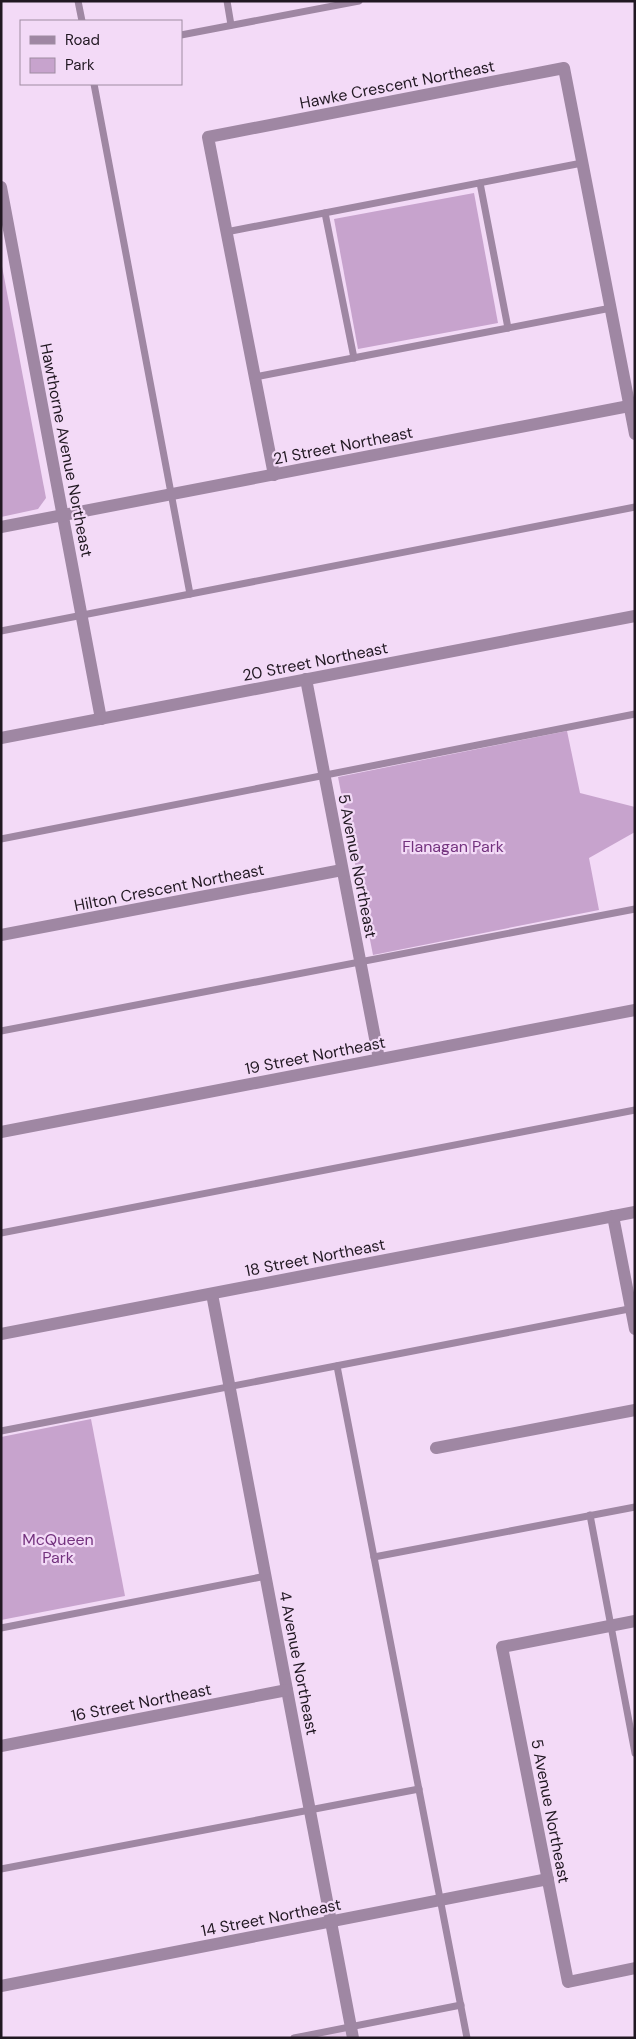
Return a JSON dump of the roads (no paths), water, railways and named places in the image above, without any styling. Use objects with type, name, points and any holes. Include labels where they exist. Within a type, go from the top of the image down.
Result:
[{"type":"street","name":"Hawke Crescent Northeast","points":[[274,475],[208,137],[564,68],[635,434]]},
{"type":"street","name":"Hawthorne Avenue Northeast","points":[[1,187],[101,719]]},
{"type":"street","name":"21 Street Northeast","points":[[1,528],[629,406]]},
{"type":"street","name":"20 Street Northeast","points":[[1,738],[635,616]]},
{"type":"street","name":"5 Avenue Northeast","points":[[306,680],[379,1059]]},
{"type":"street","name":"Hilton Crescent Northeast","points":[[1,935],[342,870]]},
{"type":"street","name":"19 Street Northeast","points":[[1,1132],[635,1010]]},
{"type":"street","name":"18 Street Northeast","points":[[1,1334],[635,1212]]},
{"type":"street","points":[[613,1216],[633,1309],[635,1329]]},
{"type":"street","name":"4 Avenue Northeast","points":[[212,1294],[352,2032]]},
{"type":"street","points":[[436,1448],[635,1410]]},
{"type":"street","points":[[610,1626],[635,1621]]},
{"type":"street","name":"5 Avenue Northeast","points":[[610,1626],[502,1647],[568,1982],[635,1968]]},
{"type":"street","name":"16 Street Northeast","points":[[1,1746],[287,1690]]},
{"type":"street","name":"14 Street Northeast","points":[[1,1986],[548,1879]]},
{"type":"lane","points":[[78,1],[82,20]]},
{"type":"lane","points":[[227,1],[232,25]]},
{"type":"lane","points":[[182,35],[359,1]]},
{"type":"lane","points":[[94,85],[190,594]]},
{"type":"lane","points":[[226,232],[582,163]]},
{"type":"lane","points":[[480,183],[508,328]]},
{"type":"lane","points":[[325,213],[354,358]]},
{"type":"lane","points":[[255,377],[611,308]]},
{"type":"lane","points":[[1,630],[635,507]]},
{"type":"lane","points":[[1,839],[635,714]]},
{"type":"lane","points":[[1,1031],[635,909]]},
{"type":"lane","points":[[1,1233],[635,1110]]},
{"type":"lane","points":[[1,1431],[633,1309]]},
{"type":"lane","points":[[337,1366],[467,2038]]},
{"type":"lane","points":[[374,1557],[635,1507]]},
{"type":"lane","points":[[590,1515],[610,1626],[632,1728],[635,1753]]},
{"type":"lane","points":[[1,1628],[266,1576]]},
{"type":"lane","points":[[1,1869],[419,1790]]},
{"type":"lane","points":[[294,2038],[352,2032],[461,2005]]},
{"type":"park label","name":"Flanagan Park","points":[[453,846]]},
{"type":"park label","name":"McQueen Park","points":[[58,1548]]}]
